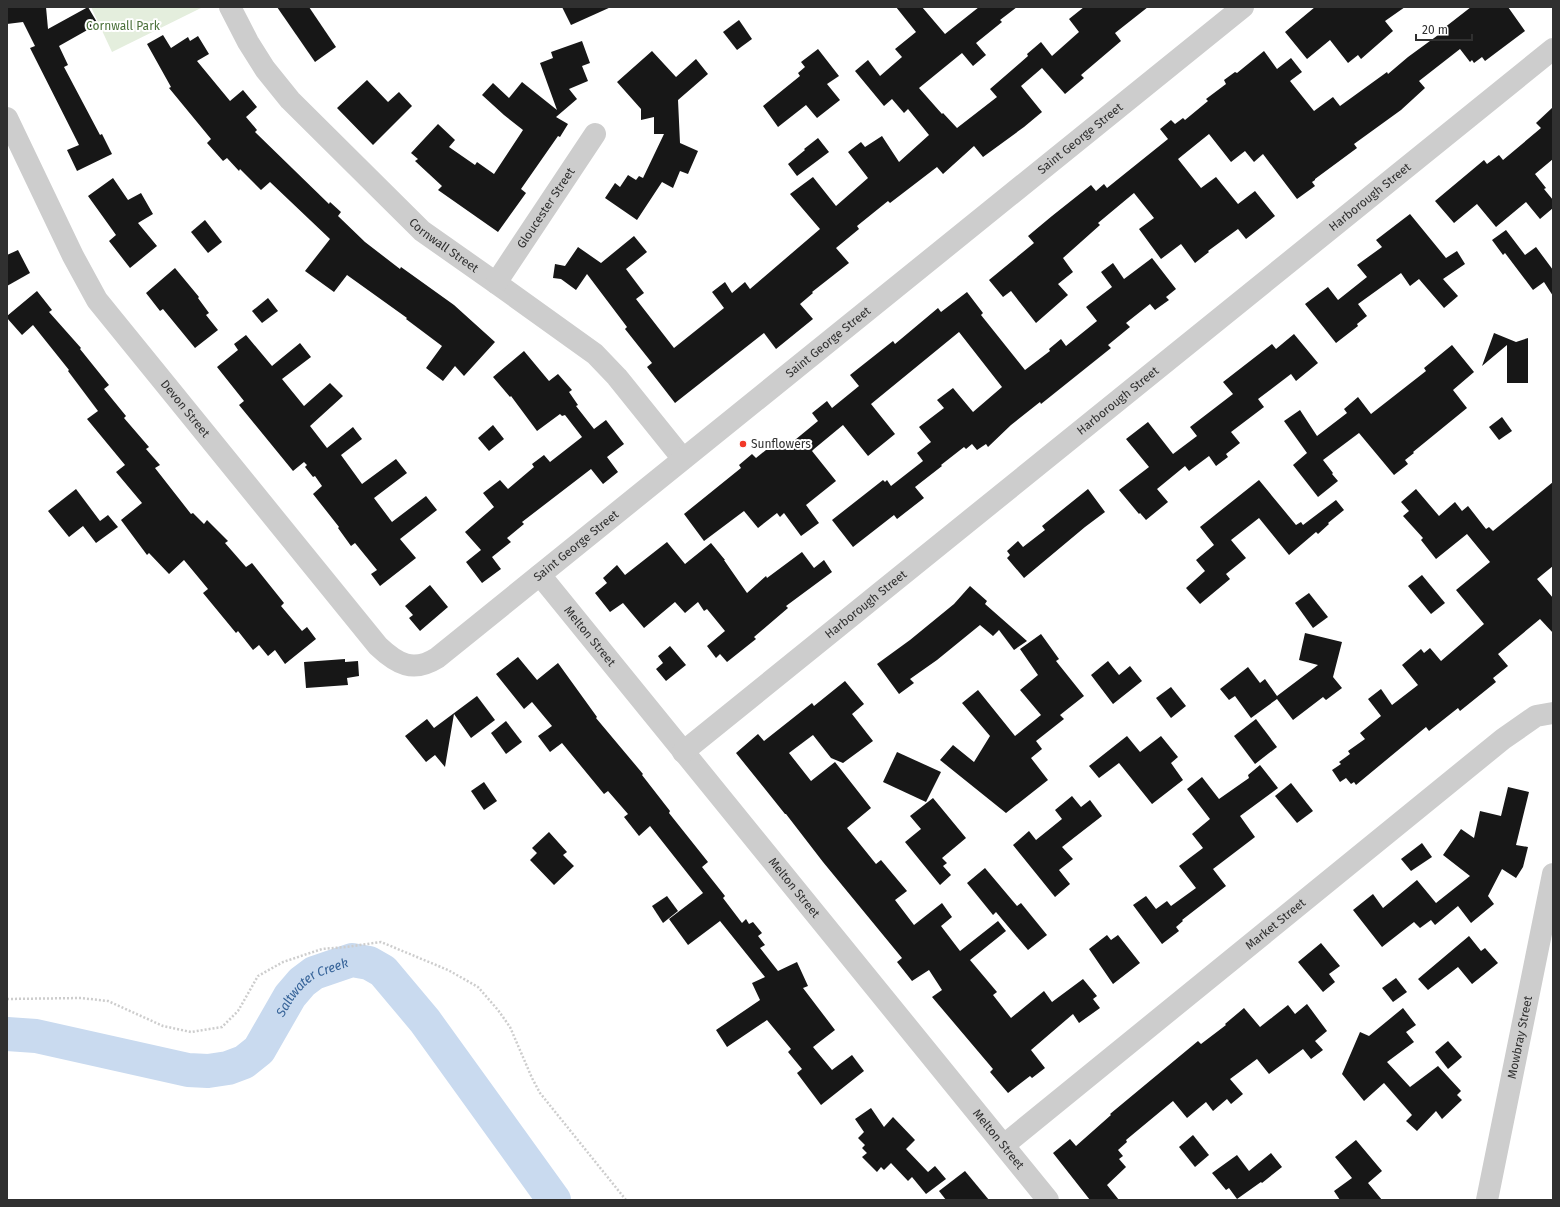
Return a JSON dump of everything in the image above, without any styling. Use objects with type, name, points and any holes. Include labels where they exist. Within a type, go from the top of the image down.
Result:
[{"type":"street","name":"Cornwall Street","points":[[230,7],[248,42],[265,69],[290,100],[422,231],[583,346],[606,365],[683,459]]},
{"type":"street","name":"Saint George Street","points":[[408,666],[423,665],[437,658],[1243,7]]},
{"type":"street","name":"Harborough Street","points":[[683,752],[1553,49]]},
{"type":"street","name":"Devon Street","points":[[7,118],[73,256],[97,300],[378,646],[397,662],[408,666]]},
{"type":"street","name":"Gloucester Street","points":[[496,283],[595,134]]},
{"type":"street","name":"Melton Street","points":[[540,575],[1048,1200]]},
{"type":"street","name":"Market Street","points":[[1004,1145],[1503,739],[1532,718],[1553,713]]},
{"type":"street","name":"Mowbray Street","points":[[1487,1200],[1553,874]]},
{"type":"path","points":[[7,999],[81,998],[108,1001],[163,1026],[191,1032],[222,1027],[238,1011],[258,976],[283,962],[322,949],[381,942],[448,970],[478,987],[498,1010],[510,1027],[540,1093],[626,1200]]},
{"type":"green space","name":"Cornwall Park","points":[[91,7],[203,7],[112,52]]},
{"type":"building","points":[[7,7],[46,7],[48,29],[88,7],[98,24],[59,46],[68,65],[64,67],[100,135],[102,134],[112,154],[77,171],[67,150],[79,145],[30,48],[35,46],[23,22],[7,24]]},
{"type":"building","points":[[277,7],[309,7],[336,47],[315,62]]},
{"type":"building","points":[[562,7],[611,7],[571,25]]},
{"type":"building","points":[[896,7],[922,7],[945,34],[979,7],[1017,7],[1000,20],[1002,22],[976,43],[986,55],[973,66],[962,53],[919,88],[942,114],[943,113],[957,128],[997,97],[990,89],[1028,56],[1027,54],[1041,42],[1052,56],[1079,32],[1069,19],[1084,7],[1148,7],[1115,33],[1121,41],[1081,75],[1084,78],[1065,94],[1042,68],[1021,86],[1042,112],[1024,127],[983,157],[974,146],[943,174],[937,167],[890,203],[888,201],[857,226],[859,229],[836,248],[849,263],[812,292],[813,293],[800,304],[813,319],[776,349],[764,333],[675,403],[647,367],[652,363],[625,329],[627,327],[587,274],[576,290],[561,279],[553,278],[555,264],[565,266],[578,247],[601,263],[634,236],[647,252],[626,269],[644,293],[636,299],[674,348],[724,308],[712,292],[725,282],[732,293],[745,282],[750,289],[820,229],[790,194],[813,177],[836,206],[868,178],[848,152],[861,142],[865,147],[882,136],[899,162],[929,135],[908,109],[904,113],[892,99],[884,106],[855,71],[868,60],[880,76],[902,57],[895,49],[916,32]]},
{"type":"building","points":[[1315,7],[1405,7],[1385,21],[1393,31],[1361,59],[1358,55],[1348,63],[1330,40],[1307,59],[1285,32]]},
{"type":"building","points":[[1471,7],[1508,7],[1525,31],[1485,61],[1482,57],[1474,63],[1472,60],[1470,62],[1460,49],[1419,81],[1425,88],[1401,110],[1354,144],[1357,148],[1315,179],[1312,182],[1315,186],[1297,199],[1263,154],[1254,162],[1245,151],[1231,162],[1209,134],[1178,159],[1201,188],[1216,177],[1238,204],[1255,191],[1275,216],[1246,239],[1238,229],[1208,251],[1209,252],[1195,263],[1181,244],[1161,259],[1139,229],[1154,218],[1134,193],[1098,223],[1100,225],[1063,258],[1073,272],[1058,284],[1068,295],[1036,323],[1011,291],[1003,297],[989,280],[1034,243],[1028,236],[1052,216],[1091,185],[1096,191],[1104,184],[1107,188],[1168,139],[1160,129],[1171,120],[1175,124],[1183,118],[1185,120],[1208,101],[1206,99],[1226,84],[1224,80],[1235,72],[1237,73],[1264,51],[1277,69],[1291,58],[1302,72],[1290,81],[1314,111],[1333,97],[1340,106],[1387,72],[1388,74],[1408,57],[1445,30],[1444,28]]},
{"type":"building","points":[[739,20],[752,39],[737,50],[723,32]]},
{"type":"building","points":[[163,35],[171,48],[188,37],[190,41],[198,36],[209,54],[197,61],[230,101],[243,90],[257,107],[246,117],[257,130],[255,132],[329,204],[330,202],[341,212],[338,216],[365,242],[400,269],[401,267],[454,305],[495,342],[464,376],[455,366],[443,381],[426,368],[442,346],[406,319],[407,318],[347,275],[334,292],[305,271],[330,239],[270,182],[261,190],[240,169],[239,171],[227,158],[223,161],[207,143],[211,139],[169,88],[171,87],[147,44]]},
{"type":"building","points":[[582,41],[590,63],[582,66],[588,81],[569,89],[577,99],[556,117],[568,124],[521,189],[526,193],[498,232],[438,190],[442,186],[415,161],[418,159],[411,153],[438,124],[455,140],[449,147],[475,165],[477,162],[494,174],[523,130],[482,95],[493,83],[509,98],[522,82],[557,110],[540,63],[553,58],[551,52]]},
{"type":"building","points":[[818,49],[839,76],[827,84],[840,100],[817,118],[806,105],[778,127],[763,106],[800,76],[798,73],[805,67],[801,62]]},
{"type":"building","points":[[652,51],[676,77],[696,59],[708,74],[678,100],[680,143],[698,151],[688,174],[680,171],[673,188],[662,182],[637,220],[605,198],[615,183],[620,187],[628,175],[636,180],[639,176],[643,178],[664,134],[654,134],[654,117],[641,120],[641,109],[617,82]]},
{"type":"building","points":[[367,80],[388,102],[399,92],[412,106],[373,145],[337,108]]},
{"type":"building","points":[[1553,107],[1553,159],[1535,174],[1553,200],[1553,208],[1540,219],[1526,202],[1496,227],[1477,204],[1454,223],[1435,201],[1484,160],[1487,164],[1499,155],[1503,160],[1541,128],[1536,123]]},
{"type":"building","points":[[818,138],[829,152],[797,176],[788,164]]},
{"type":"building","points":[[113,178],[128,200],[141,193],[153,214],[138,223],[157,246],[130,268],[109,241],[116,235],[88,196]]},
{"type":"building","points":[[1410,214],[1446,258],[1457,251],[1465,264],[1443,279],[1458,296],[1444,308],[1419,279],[1410,286],[1401,273],[1358,304],[1367,316],[1357,324],[1358,326],[1336,343],[1305,304],[1328,287],[1338,300],[1367,277],[1357,265],[1382,247],[1376,240]]},
{"type":"building","points":[[205,220],[222,242],[208,253],[191,232]]},
{"type":"building","points":[[1506,230],[1525,255],[1536,247],[1553,270],[1553,296],[1544,282],[1533,290],[1505,253],[1503,255],[1492,240]]},
{"type":"building","points":[[18,250],[30,273],[7,286],[7,255]]},
{"type":"building","points":[[1152,258],[1176,289],[1166,297],[1169,300],[1155,310],[1150,304],[1126,323],[1130,327],[1108,345],[1111,348],[1041,404],[1040,402],[1011,425],[988,447],[986,444],[977,450],[972,444],[966,449],[964,447],[915,487],[924,498],[897,519],[894,515],[853,547],[832,520],[883,480],[885,482],[887,480],[891,486],[923,461],[917,453],[931,442],[919,427],[944,408],[937,400],[953,388],[973,412],[1002,387],[959,332],[871,404],[895,434],[868,456],[843,425],[812,451],[836,481],[806,505],[819,523],[801,536],[784,513],[780,517],[777,513],[758,528],[744,511],[704,541],[684,514],[741,468],[739,465],[752,454],[756,458],[777,441],[784,449],[818,421],[812,413],[827,401],[832,408],[859,386],[850,375],[893,341],[895,344],[938,308],[941,312],[967,292],[983,313],[981,315],[1025,370],[1050,351],[1049,349],[1061,339],[1066,346],[1097,321],[1086,307],[1112,287],[1101,272],[1113,263],[1124,279]]},
{"type":"building","points":[[175,268],[199,297],[198,298],[209,313],[206,315],[218,330],[195,348],[163,309],[160,311],[146,293]]},
{"type":"building","points":[[37,291],[52,310],[49,312],[81,348],[80,349],[109,385],[104,389],[126,416],[124,418],[149,447],[146,449],[160,465],[155,468],[191,514],[193,513],[204,524],[207,520],[228,541],[225,543],[246,567],[252,563],[284,603],[281,606],[302,631],[307,627],[316,639],[285,664],[275,650],[268,656],[259,645],[253,650],[238,631],[236,633],[203,593],[208,589],[184,560],[169,574],[149,553],[147,555],[121,520],[142,503],[116,472],[125,465],[87,419],[98,411],[68,371],[69,370],[33,325],[22,335],[7,318],[7,316]]},
{"type":"building","points":[[268,298],[278,311],[262,323],[252,311]]},
{"type":"building","points":[[1494,333],[1516,342],[1528,338],[1528,383],[1507,383],[1507,345],[1482,366]]},
{"type":"building","points":[[1294,334],[1318,363],[1296,381],[1291,374],[1258,399],[1264,407],[1231,432],[1240,443],[1226,454],[1228,457],[1216,466],[1209,456],[1189,471],[1185,466],[1157,489],[1168,502],[1146,520],[1119,490],[1149,467],[1126,439],[1148,422],[1173,454],[1197,436],[1190,427],[1233,394],[1223,382],[1272,344],[1276,349]]},
{"type":"building","points":[[246,335],[272,366],[300,343],[311,357],[282,379],[304,406],[330,383],[343,396],[310,426],[327,448],[353,427],[362,439],[341,455],[362,484],[396,459],[407,473],[374,498],[392,522],[426,496],[437,510],[400,539],[416,558],[380,586],[371,574],[377,570],[355,543],[351,546],[338,528],[339,527],[313,494],[322,486],[315,476],[313,477],[305,467],[307,465],[304,462],[293,471],[239,405],[244,401],[217,367],[238,350],[234,344]]},
{"type":"building","points":[[1452,345],[1474,372],[1453,390],[1467,408],[1413,452],[1414,453],[1405,460],[1408,464],[1394,475],[1359,433],[1323,460],[1338,481],[1318,497],[1293,465],[1307,453],[1284,421],[1300,410],[1317,436],[1347,413],[1344,409],[1358,397],[1371,414],[1426,371],[1424,368]]},
{"type":"building","points":[[524,351],[549,381],[558,374],[572,390],[569,392],[578,405],[576,406],[594,429],[606,420],[624,444],[607,457],[618,472],[603,484],[591,469],[522,522],[524,524],[507,538],[511,542],[492,557],[501,569],[482,583],[466,562],[481,550],[465,532],[494,507],[483,493],[500,480],[508,489],[534,467],[532,464],[544,455],[550,462],[582,437],[565,415],[562,416],[560,414],[537,431],[511,396],[510,397],[493,377]]},
{"type":"building","points":[[1502,417],[1512,431],[1499,440],[1489,427]]},
{"type":"building","points":[[493,425],[504,439],[489,451],[478,438]]},
{"type":"building","points":[[1259,480],[1296,525],[1301,522],[1303,525],[1336,500],[1344,510],[1328,523],[1329,524],[1318,534],[1316,532],[1289,555],[1259,518],[1231,540],[1246,558],[1226,574],[1230,579],[1200,604],[1186,588],[1205,571],[1196,560],[1214,545],[1200,527]]},
{"type":"building","points":[[1553,482],[1553,566],[1537,579],[1553,598],[1553,633],[1540,619],[1498,654],[1508,666],[1493,678],[1496,682],[1460,711],[1458,708],[1429,731],[1426,727],[1356,785],[1354,782],[1351,784],[1346,778],[1340,782],[1332,770],[1341,764],[1339,762],[1350,754],[1348,751],[1365,739],[1360,733],[1381,716],[1368,699],[1381,689],[1392,705],[1418,685],[1402,665],[1421,649],[1424,653],[1430,648],[1441,661],[1484,624],[1456,590],[1490,562],[1467,534],[1436,559],[1421,540],[1423,538],[1403,516],[1409,511],[1401,502],[1416,489],[1439,516],[1455,502],[1462,511],[1468,506],[1486,529],[1489,527],[1493,531]]},
{"type":"building","points":[[76,489],[100,521],[108,515],[118,527],[96,543],[83,526],[69,537],[48,511]]},
{"type":"building","points":[[1088,489],[1105,512],[1024,578],[1007,558],[1010,555],[1007,551],[1018,541],[1023,547],[1045,530],[1042,526]]},
{"type":"building","points":[[667,542],[685,564],[711,543],[725,560],[747,593],[766,576],[767,578],[802,552],[814,568],[824,560],[832,572],[786,606],[788,608],[754,637],[756,639],[727,662],[720,654],[716,658],[707,646],[725,631],[707,609],[704,611],[698,602],[685,613],[675,602],[644,628],[623,603],[610,612],[595,593],[607,583],[603,578],[617,565],[625,575]]},
{"type":"building","points":[[1422,575],[1445,603],[1431,614],[1408,586]]},
{"type":"building","points":[[430,585],[448,607],[420,631],[409,618],[413,615],[405,606]]},
{"type":"building","points":[[970,586],[987,601],[985,604],[1027,641],[1014,650],[999,630],[993,636],[980,625],[937,660],[910,679],[914,683],[899,694],[877,664],[910,640],[954,604]]},
{"type":"building","points":[[1309,593],[1328,617],[1313,628],[1295,603]]},
{"type":"building","points":[[1305,633],[1342,642],[1333,677],[1342,688],[1326,700],[1323,697],[1293,720],[1277,699],[1251,718],[1235,696],[1229,700],[1220,689],[1248,667],[1260,683],[1265,679],[1277,696],[1318,665],[1299,660]]},
{"type":"building","points":[[1041,634],[1059,659],[1056,661],[1084,696],[1060,715],[1064,719],[1036,741],[1042,749],[1031,758],[1048,780],[1006,813],[940,760],[953,745],[974,762],[990,736],[962,703],[978,690],[1015,736],[1041,715],[1020,690],[1038,675],[1020,649]]},
{"type":"building","points":[[670,646],[686,665],[666,681],[656,669],[663,663],[658,656]]},
{"type":"building","points":[[518,657],[537,680],[558,663],[597,717],[596,718],[643,774],[642,775],[670,811],[669,813],[708,862],[702,867],[725,896],[723,898],[742,923],[746,919],[749,924],[753,922],[762,933],[758,936],[765,945],[760,948],[778,971],[797,962],[808,986],[803,988],[835,1030],[813,1047],[832,1070],[852,1055],[864,1071],[821,1105],[797,1073],[802,1069],[788,1052],[791,1049],[767,1020],[727,1047],[716,1030],[760,1000],[752,983],[765,977],[720,921],[688,945],[669,919],[703,893],[650,826],[639,836],[624,817],[628,814],[608,791],[604,794],[562,743],[550,752],[538,736],[552,726],[532,702],[524,709],[496,674]]},
{"type":"building","points":[[345,659],[345,662],[358,661],[359,676],[347,678],[348,685],[306,688],[304,662]]},
{"type":"building","points":[[1108,661],[1119,675],[1130,666],[1142,681],[1113,704],[1091,675]]},
{"type":"building","points":[[845,681],[864,704],[852,714],[873,741],[843,763],[831,758],[813,735],[789,753],[811,781],[835,762],[871,808],[847,828],[876,864],[881,860],[907,891],[895,900],[914,925],[942,903],[952,917],[941,926],[960,951],[998,921],[1006,931],[970,960],[997,992],[993,995],[1011,1018],[1044,991],[1052,1002],[1083,979],[1097,996],[1093,999],[1100,1008],[1079,1023],[1073,1014],[1031,1050],[1045,1068],[1032,1078],[1030,1076],[1008,1093],[990,1072],[993,1069],[932,997],[942,990],[929,970],[912,981],[897,962],[902,958],[736,753],[758,734],[764,741],[812,703],[814,706]]},
{"type":"building","points":[[1171,687],[1186,706],[1171,718],[1156,698]]},
{"type":"building","points":[[477,696],[495,720],[471,738],[454,714],[445,767],[435,755],[426,762],[405,736],[427,719],[434,728]]},
{"type":"building","points":[[1256,719],[1277,747],[1255,764],[1234,736]]},
{"type":"building","points":[[506,721],[522,742],[506,754],[491,733]]},
{"type":"building","points":[[1127,736],[1140,752],[1161,736],[1178,757],[1171,763],[1183,780],[1152,804],[1119,763],[1099,778],[1089,766]]},
{"type":"building","points":[[897,752],[941,772],[926,802],[883,782]]},
{"type":"building","points":[[1260,765],[1278,788],[1240,816],[1255,837],[1213,869],[1226,886],[1182,920],[1183,921],[1176,927],[1179,931],[1162,944],[1133,905],[1146,896],[1156,909],[1167,901],[1171,906],[1196,888],[1179,866],[1203,848],[1192,834],[1210,819],[1187,789],[1202,777],[1219,799],[1249,778],[1248,775]]},
{"type":"building","points":[[484,782],[497,801],[484,810],[471,791]]},
{"type":"building","points":[[1291,783],[1313,811],[1297,823],[1275,796]]},
{"type":"building","points":[[1508,787],[1529,792],[1516,845],[1528,847],[1523,867],[1516,878],[1502,869],[1488,896],[1494,904],[1471,923],[1458,906],[1435,925],[1431,920],[1420,928],[1414,922],[1382,947],[1353,910],[1373,894],[1383,908],[1417,880],[1436,903],[1470,876],[1443,855],[1461,829],[1474,838],[1480,811],[1501,816]]},
{"type":"building","points":[[1072,796],[1081,807],[1090,800],[1102,816],[1062,847],[1073,859],[1059,870],[1070,884],[1055,897],[1013,845],[1029,831],[1036,840],[1062,819],[1055,810]]},
{"type":"building","points":[[933,798],[966,838],[942,858],[947,863],[943,866],[951,875],[940,885],[905,842],[921,829],[910,816]]},
{"type":"building","points":[[549,832],[567,852],[563,855],[574,866],[554,885],[530,860],[537,853],[532,848]]},
{"type":"building","points":[[1422,843],[1432,857],[1411,871],[1401,859]]},
{"type":"building","points":[[985,868],[1017,906],[1021,903],[1047,935],[1028,950],[996,912],[993,915],[967,883]]},
{"type":"building","points":[[667,896],[678,911],[663,923],[652,906]]},
{"type":"building","points":[[1107,935],[1111,940],[1118,935],[1140,963],[1113,984],[1089,949]]},
{"type":"building","points":[[1469,936],[1481,951],[1485,948],[1498,963],[1472,984],[1458,967],[1428,990],[1418,979]]},
{"type":"building","points":[[1321,943],[1340,966],[1329,974],[1335,982],[1323,992],[1298,962]]},
{"type":"building","points":[[1396,978],[1407,992],[1393,1002],[1382,988]]},
{"type":"building","points":[[1307,1004],[1327,1031],[1315,1041],[1323,1050],[1311,1059],[1303,1049],[1269,1074],[1257,1059],[1230,1079],[1243,1094],[1231,1104],[1227,1099],[1213,1111],[1206,1102],[1187,1118],[1173,1101],[1126,1140],[1127,1142],[1118,1150],[1123,1156],[1119,1159],[1126,1167],[1107,1185],[1119,1200],[1090,1200],[1053,1153],[1070,1139],[1076,1146],[1111,1115],[1110,1114],[1198,1041],[1201,1044],[1226,1025],[1225,1024],[1244,1008],[1260,1027],[1288,1005],[1295,1014]]},
{"type":"building","points":[[1403,1008],[1416,1025],[1406,1032],[1414,1042],[1387,1062],[1410,1087],[1438,1066],[1461,1091],[1457,1095],[1462,1100],[1442,1119],[1436,1111],[1417,1131],[1406,1121],[1412,1115],[1384,1083],[1364,1101],[1342,1074],[1360,1032],[1369,1036]]},
{"type":"building","points":[[1448,1041],[1462,1057],[1448,1069],[1435,1052]]},
{"type":"building","points":[[871,1108],[884,1127],[893,1117],[915,1140],[906,1149],[928,1172],[935,1166],[946,1179],[926,1194],[912,1177],[908,1181],[891,1163],[884,1170],[881,1167],[877,1172],[862,1157],[867,1153],[862,1148],[865,1145],[858,1138],[864,1132],[855,1119]]},
{"type":"building","points":[[1193,1135],[1209,1155],[1195,1167],[1179,1147]]},
{"type":"building","points":[[1356,1140],[1382,1171],[1368,1183],[1382,1200],[1340,1200],[1334,1191],[1352,1178],[1335,1157]]},
{"type":"building","points":[[1271,1153],[1282,1167],[1262,1183],[1261,1182],[1237,1199],[1229,1188],[1226,1190],[1212,1173],[1237,1155],[1249,1171]]},
{"type":"building","points":[[965,1171],[989,1200],[946,1200],[939,1191]]},
{"type":"waterway","name":"Saltwater Creek","points":[[7,1034],[36,1036],[188,1070],[208,1071],[228,1068],[244,1062],[259,1050],[290,996],[302,982],[314,973],[352,960],[369,963],[383,971],[425,1021],[554,1200]]},
{"type":"place","name":"Sunflowers","points":[[743,444]]}]
